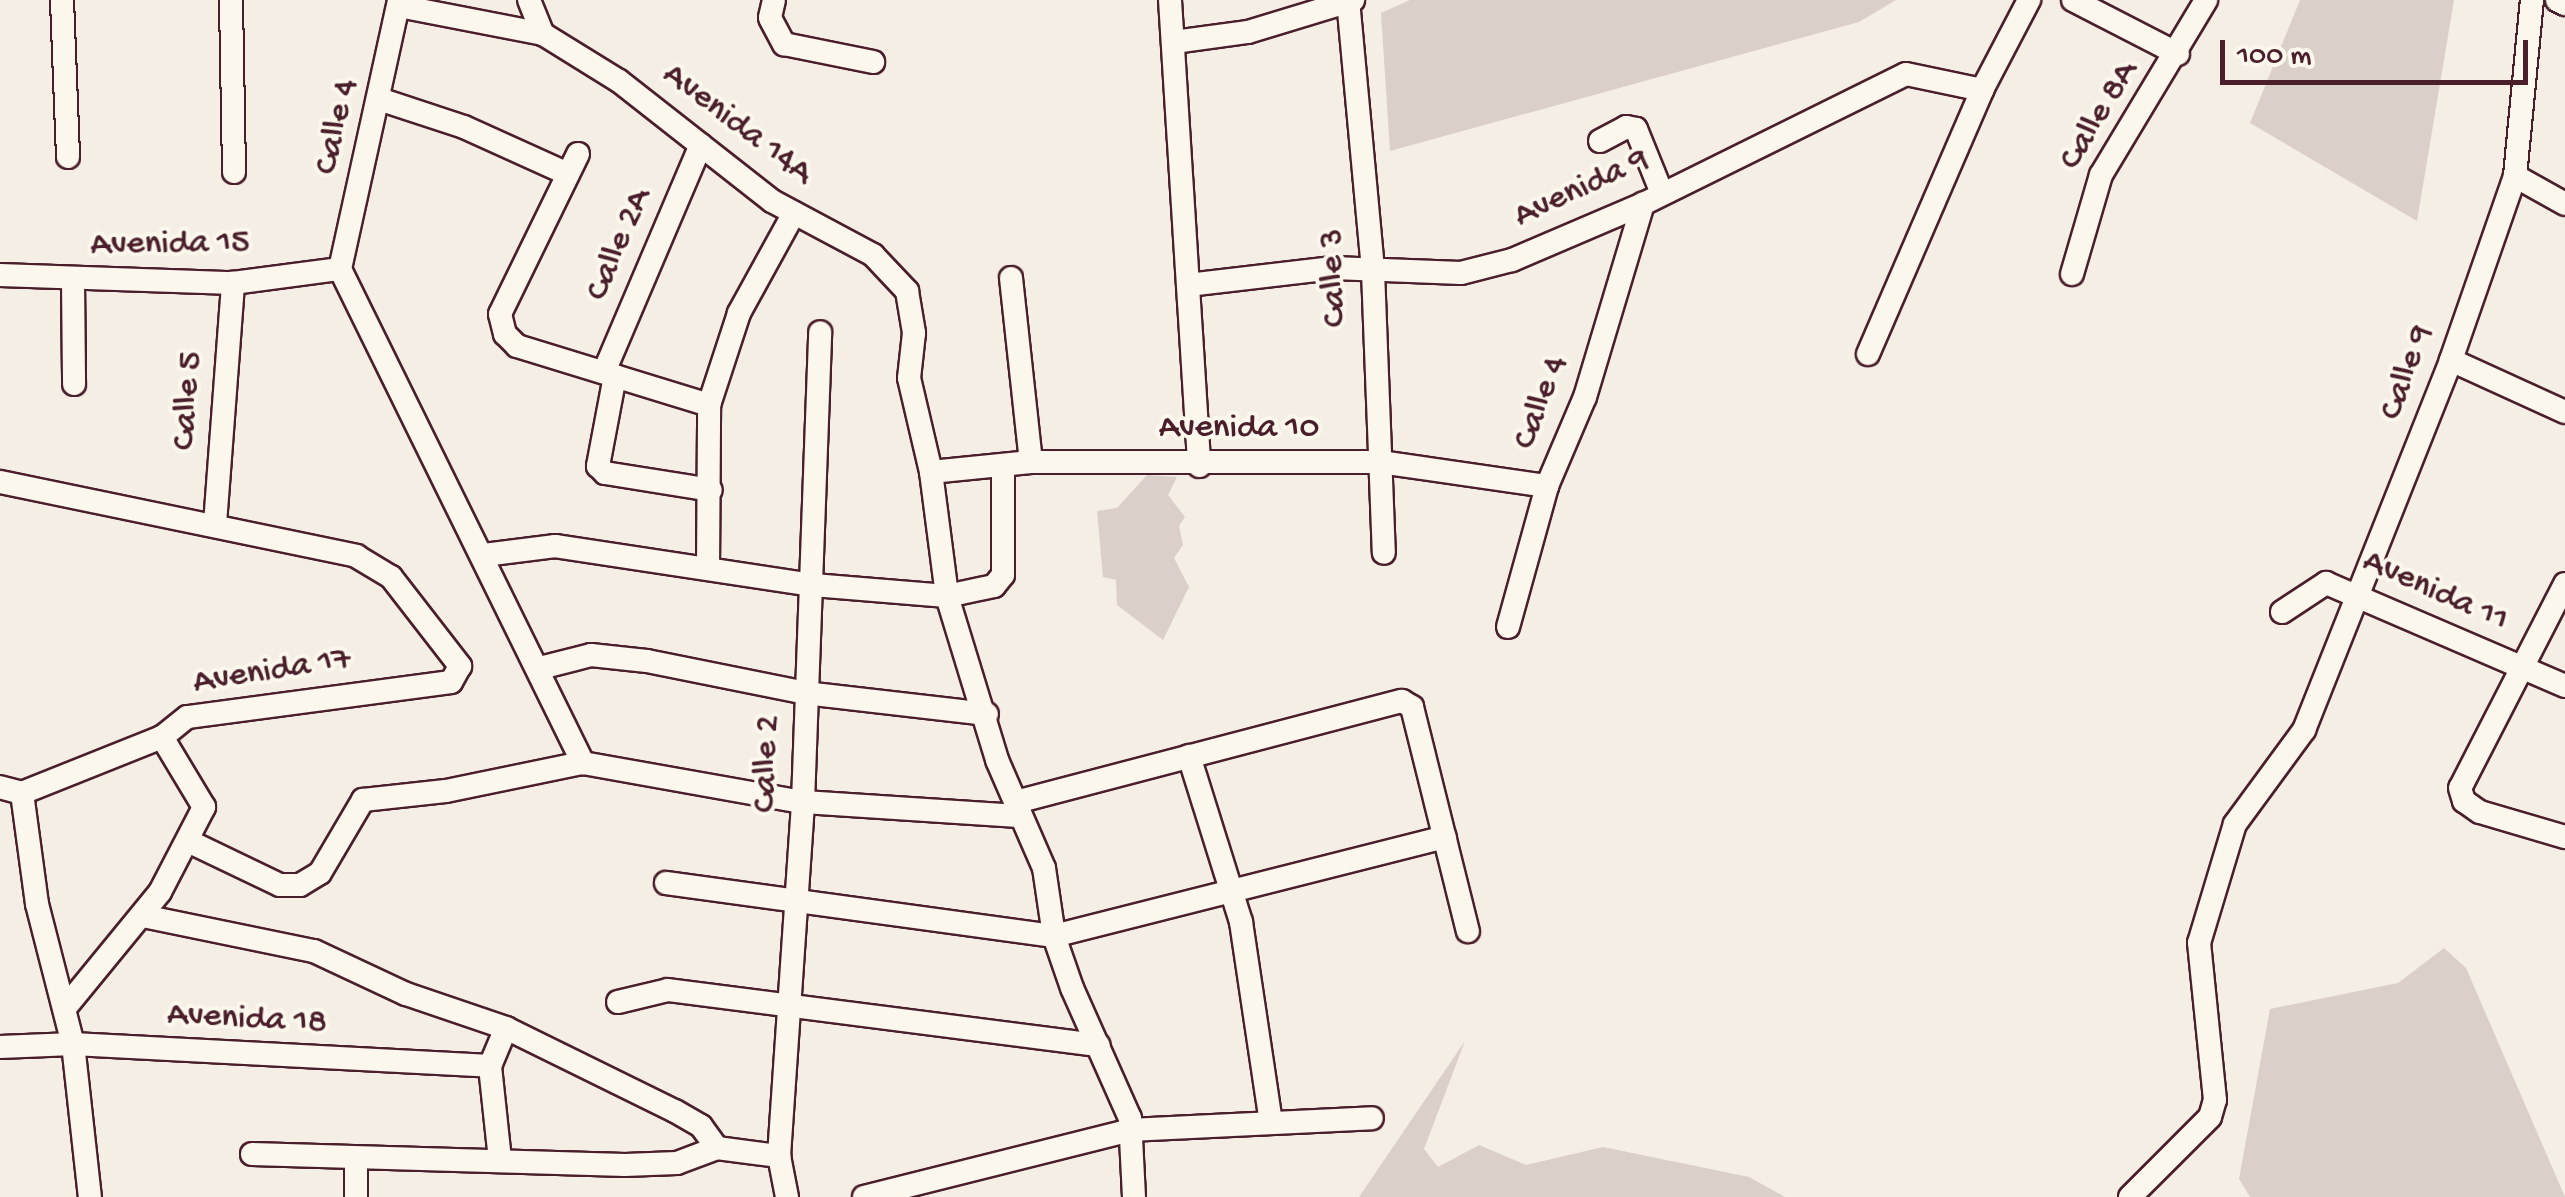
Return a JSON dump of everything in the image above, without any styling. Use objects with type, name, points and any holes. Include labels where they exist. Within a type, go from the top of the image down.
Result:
[{"type":"street","points":[[62,0],[68,157]]},
{"type":"street","points":[[231,0],[234,172]]},
{"type":"street","points":[[529,0],[543,34]]},
{"type":"street","points":[[774,0],[770,18],[784,44],[873,62]]},
{"type":"street","points":[[1170,0],[1199,466]]},
{"type":"street","points":[[1174,42],[1248,32],[1350,0]]},
{"type":"street","name":"Calle 3","points":[[1350,0],[1373,271],[1384,553]]},
{"type":"street","points":[[1868,354],[1982,90],[2029,0]]},
{"type":"street","points":[[2074,0],[2178,54]]},
{"type":"street","name":"Calle 8A","points":[[2072,274],[2101,175],[2178,54],[2206,0]]},
{"type":"street","name":"Calle 9","points":[[2130,1197],[2210,1117],[2215,1100],[2199,943],[2235,824],[2304,730],[2451,360],[2514,176],[2532,0]]},
{"type":"street","points":[[2556,0],[2565,4]]},
{"type":"street","points":[[399,3],[543,34]]},
{"type":"street","name":"Calle 4","points":[[340,269],[382,100],[399,3]]},
{"type":"street","name":"Avenida 14A","points":[[543,34],[618,81],[794,213],[873,255],[907,291],[911,394],[930,472],[947,596],[988,714],[996,760],[1044,868],[1054,936],[1100,1045],[1130,1130],[1134,1197]]},
{"type":"street","name":"Avenida 9","points":[[1188,286],[1334,268],[1461,273],[1512,260],[1906,74],[1982,90]]},
{"type":"street","points":[[382,100],[573,164],[500,314],[505,334],[516,346],[709,405]]},
{"type":"street","points":[[1600,141],[1626,127],[1636,130],[1652,197]]},
{"type":"street","name":"Calle 2A","points":[[701,146],[609,374],[596,458],[605,474],[711,490]]},
{"type":"street","points":[[2514,176],[2565,204]]},
{"type":"street","name":"Calle 4","points":[[1508,628],[1548,486],[1585,396],[1652,197]]},
{"type":"street","points":[[708,568],[709,405],[739,313],[794,213]]},
{"type":"street","points":[[340,269],[540,668],[583,763]]},
{"type":"street","name":"Avenida 15","points":[[0,274],[73,281],[233,283],[340,269]]},
{"type":"street","points":[[1011,278],[1031,462]]},
{"type":"street","points":[[73,281],[74,384]]},
{"type":"street","name":"Calle 5","points":[[215,524],[233,283]]},
{"type":"street","name":"Calle 2","points":[[787,1197],[779,1156],[803,802],[820,332]]},
{"type":"street","points":[[2451,360],[2565,412]]},
{"type":"street","name":"Avenida 10","points":[[930,472],[1031,462],[1199,466],[1380,462],[1548,486]]},
{"type":"street","points":[[484,555],[555,546],[813,585],[947,596],[994,586],[1004,575],[1004,466]]},
{"type":"street","points":[[0,482],[215,524]]},
{"type":"street","name":"Avenida 17","points":[[11,790],[162,737],[187,717],[451,682],[460,666],[391,577],[356,556],[215,524]]},
{"type":"street","name":"Avenida 11","points":[[2282,612],[2326,582],[2565,686]]},
{"type":"street","points":[[2565,584],[2460,788],[2464,801],[2480,812],[2565,838]]},
{"type":"street","points":[[540,668],[610,657],[805,694],[988,714]]},
{"type":"street","points":[[188,840],[280,885],[300,885],[320,874],[362,800],[446,791],[583,763],[803,802],[1017,809],[1189,756],[1402,701],[1412,707],[1468,931]]},
{"type":"street","points":[[65,1008],[97,962],[142,916],[204,807],[162,737]]},
{"type":"street","points":[[1189,756],[1230,893],[1262,1036],[1271,1122]]},
{"type":"street","points":[[11,790],[73,1044],[90,1197]]},
{"type":"street","points":[[666,883],[1054,936],[1445,837]]},
{"type":"street","points":[[142,916],[314,951],[406,994],[506,1028],[688,1119],[717,1148]]},
{"type":"street","points":[[618,1002],[668,990],[786,1010],[1100,1045]]},
{"type":"street","points":[[500,1160],[490,1066],[506,1028]]},
{"type":"street","name":"Avenida 18","points":[[0,1047],[73,1044],[490,1066]]},
{"type":"street","points":[[864,1197],[908,1194],[1130,1130],[1372,1118]]},
{"type":"street","points":[[252,1154],[676,1163],[717,1148],[779,1156]]},
{"type":"street","points":[[356,1197],[357,1158]]},
{"type":"shaded area","points":[[1410,0],[1896,0],[1859,22],[1390,151],[1381,13]]},
{"type":"shaded area","points":[[2300,0],[2454,0],[2417,221],[2250,123]]},
{"type":"shaded area","points":[[1147,475],[1177,477],[1168,495],[1185,517],[1179,526],[1183,545],[1174,558],[1189,587],[1163,640],[1117,605],[1116,580],[1103,577],[1097,511],[1117,508]]},
{"type":"shaded area","points":[[2444,948],[2466,968],[2565,1197],[2250,1197],[2239,1179],[2270,1009],[2398,983]]},
{"type":"shaded area","points":[[1465,1041],[1424,1149],[1438,1167],[1479,1145],[1526,1165],[1603,1147],[1749,1177],[1785,1197],[1359,1197]]}]
